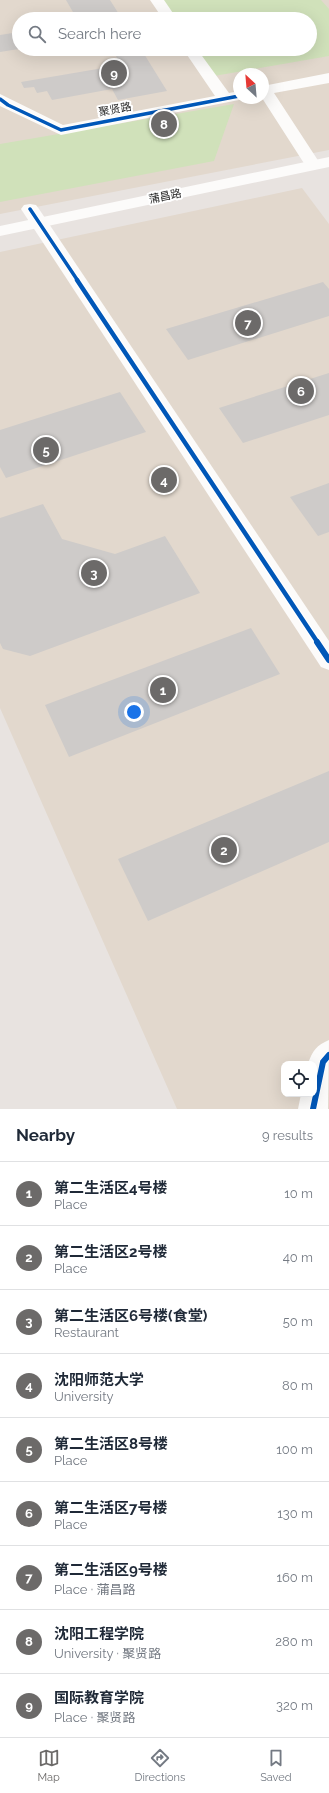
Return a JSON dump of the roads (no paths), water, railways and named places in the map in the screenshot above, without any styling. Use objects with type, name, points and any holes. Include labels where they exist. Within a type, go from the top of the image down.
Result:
[{"type":"street","points":[[157,0],[165,12]]},
{"type":"street","points":[[196,56],[232,97]]},
{"type":"street","points":[[269,90],[329,78]]},
{"type":"street","name":"聚贤路","points":[[0,99],[8,105],[62,130],[232,97]]},
{"type":"street","points":[[269,98],[316,160]]},
{"type":"street","name":"蒲昌路","points":[[0,230],[28,215],[316,160],[329,148]]},
{"type":"street","points":[[28,215],[329,660]]},
{"type":"street","points":[[313,1109],[326,1058]]},
{"type":"place","name":"国际教育学院","points":[[114,73]]},
{"type":"place","name":"沈阳工程学院","points":[[164,124]]},
{"type":"place","name":"第二生活区9号楼","points":[[248,323]]},
{"type":"place","name":"第二生活区7号楼","points":[[301,391]]},
{"type":"place","name":"第二生活区8号楼","points":[[46,450]]},
{"type":"place","name":"沈阳师范大学","points":[[164,480]]},
{"type":"place","name":"第二生活区6号楼(食堂)","points":[[94,573]]},
{"type":"place","name":"第二生活区4号楼","points":[[163,690]]},
{"type":"place","name":"第二生活区2号楼","points":[[224,850]]}]
